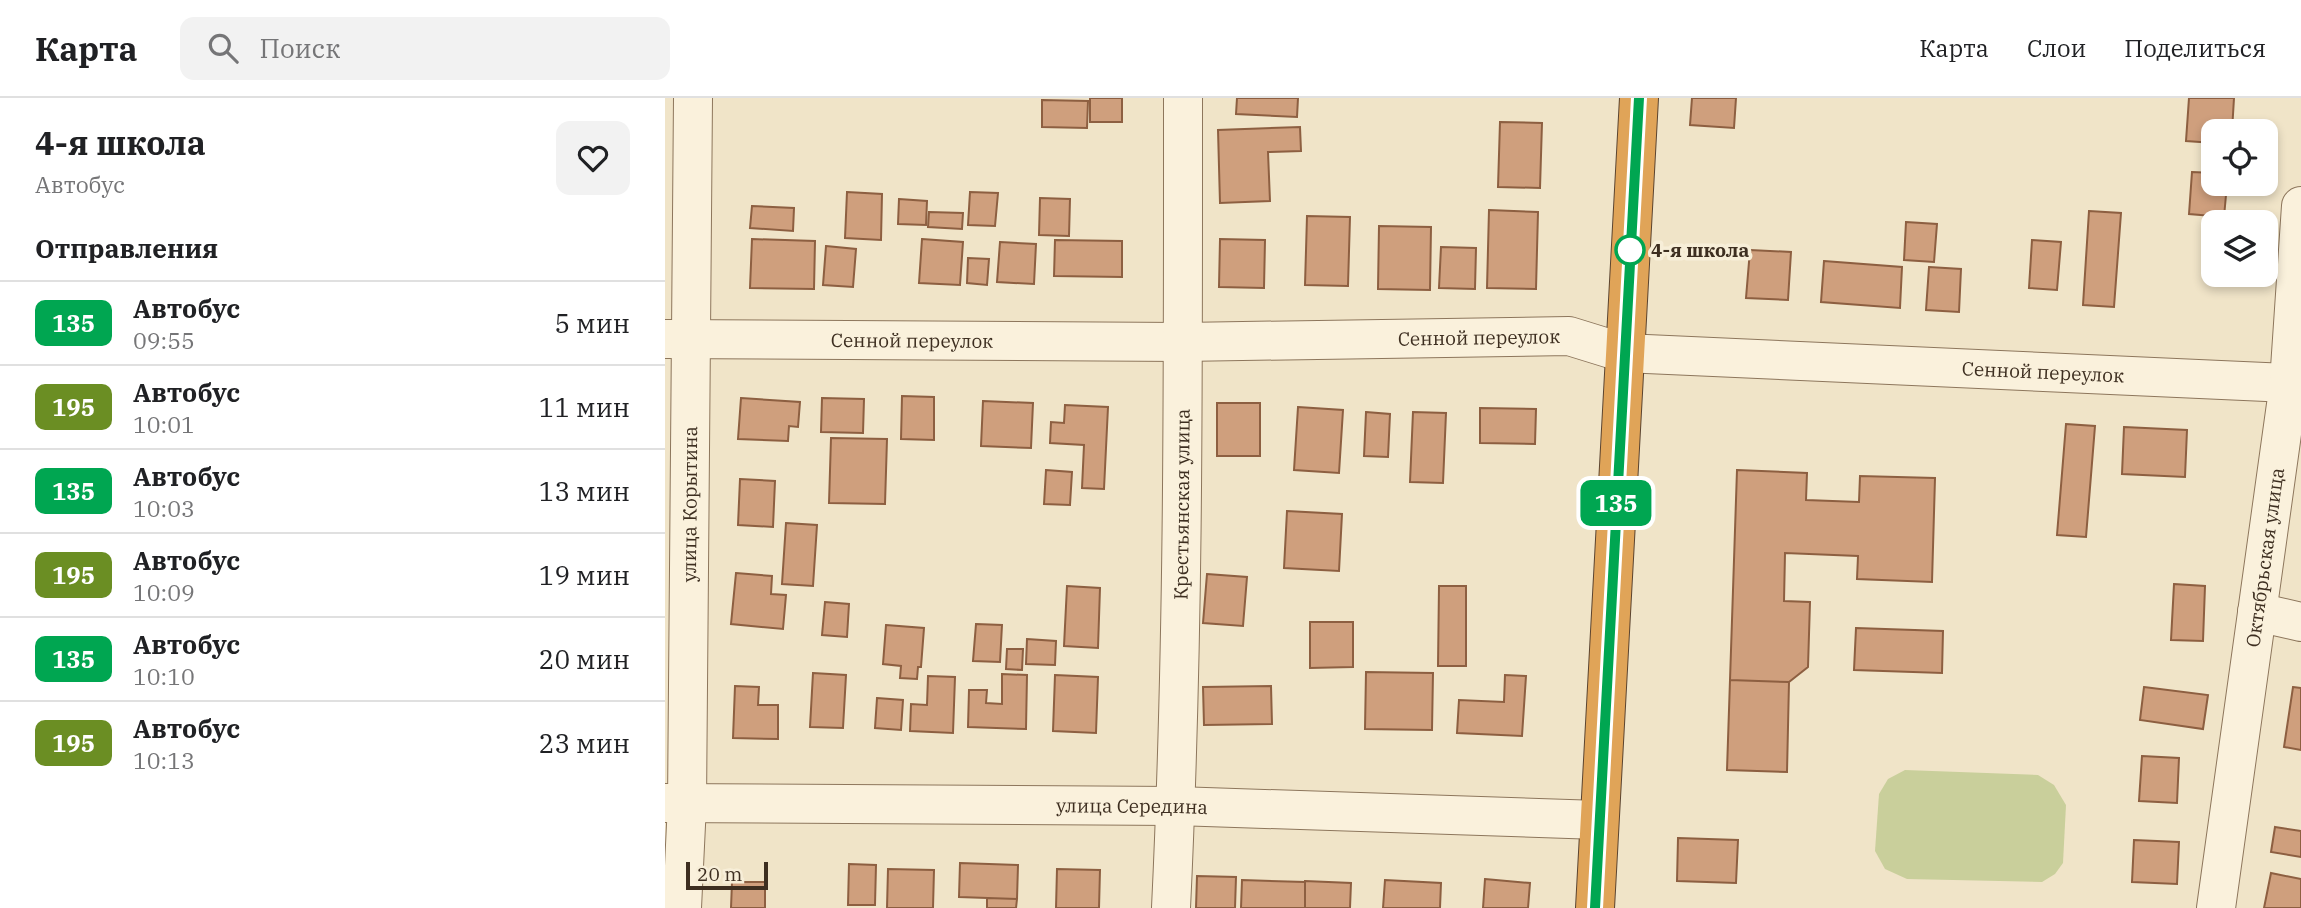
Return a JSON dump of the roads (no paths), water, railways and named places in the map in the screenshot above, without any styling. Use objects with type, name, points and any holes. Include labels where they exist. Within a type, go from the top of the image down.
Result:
[{"type":"highway","points":[[1595,908],[1639,98]]},
{"type":"street","name":"улица Корытина","points":[[683,908],[676,803],[679,339],[693,98]]},
{"type":"street","name":"Крестьянская улица","points":[[1171,908],[1176,807],[1183,342],[1183,98]]},
{"type":"street","name":"Октябрьская улица","points":[[2216,908],[2289,383],[2301,206]]},
{"type":"street","name":"Сенной переулок","points":[[679,339],[1183,342],[1569,335],[1624,353],[2289,383]]},
{"type":"street","points":[[2257,612],[2301,622]]},
{"type":"street","name":"улица Середина","points":[[676,803],[1176,807],[1599,820]]},
{"type":"place","name":"4-я школа","points":[[1630,250]]}]
